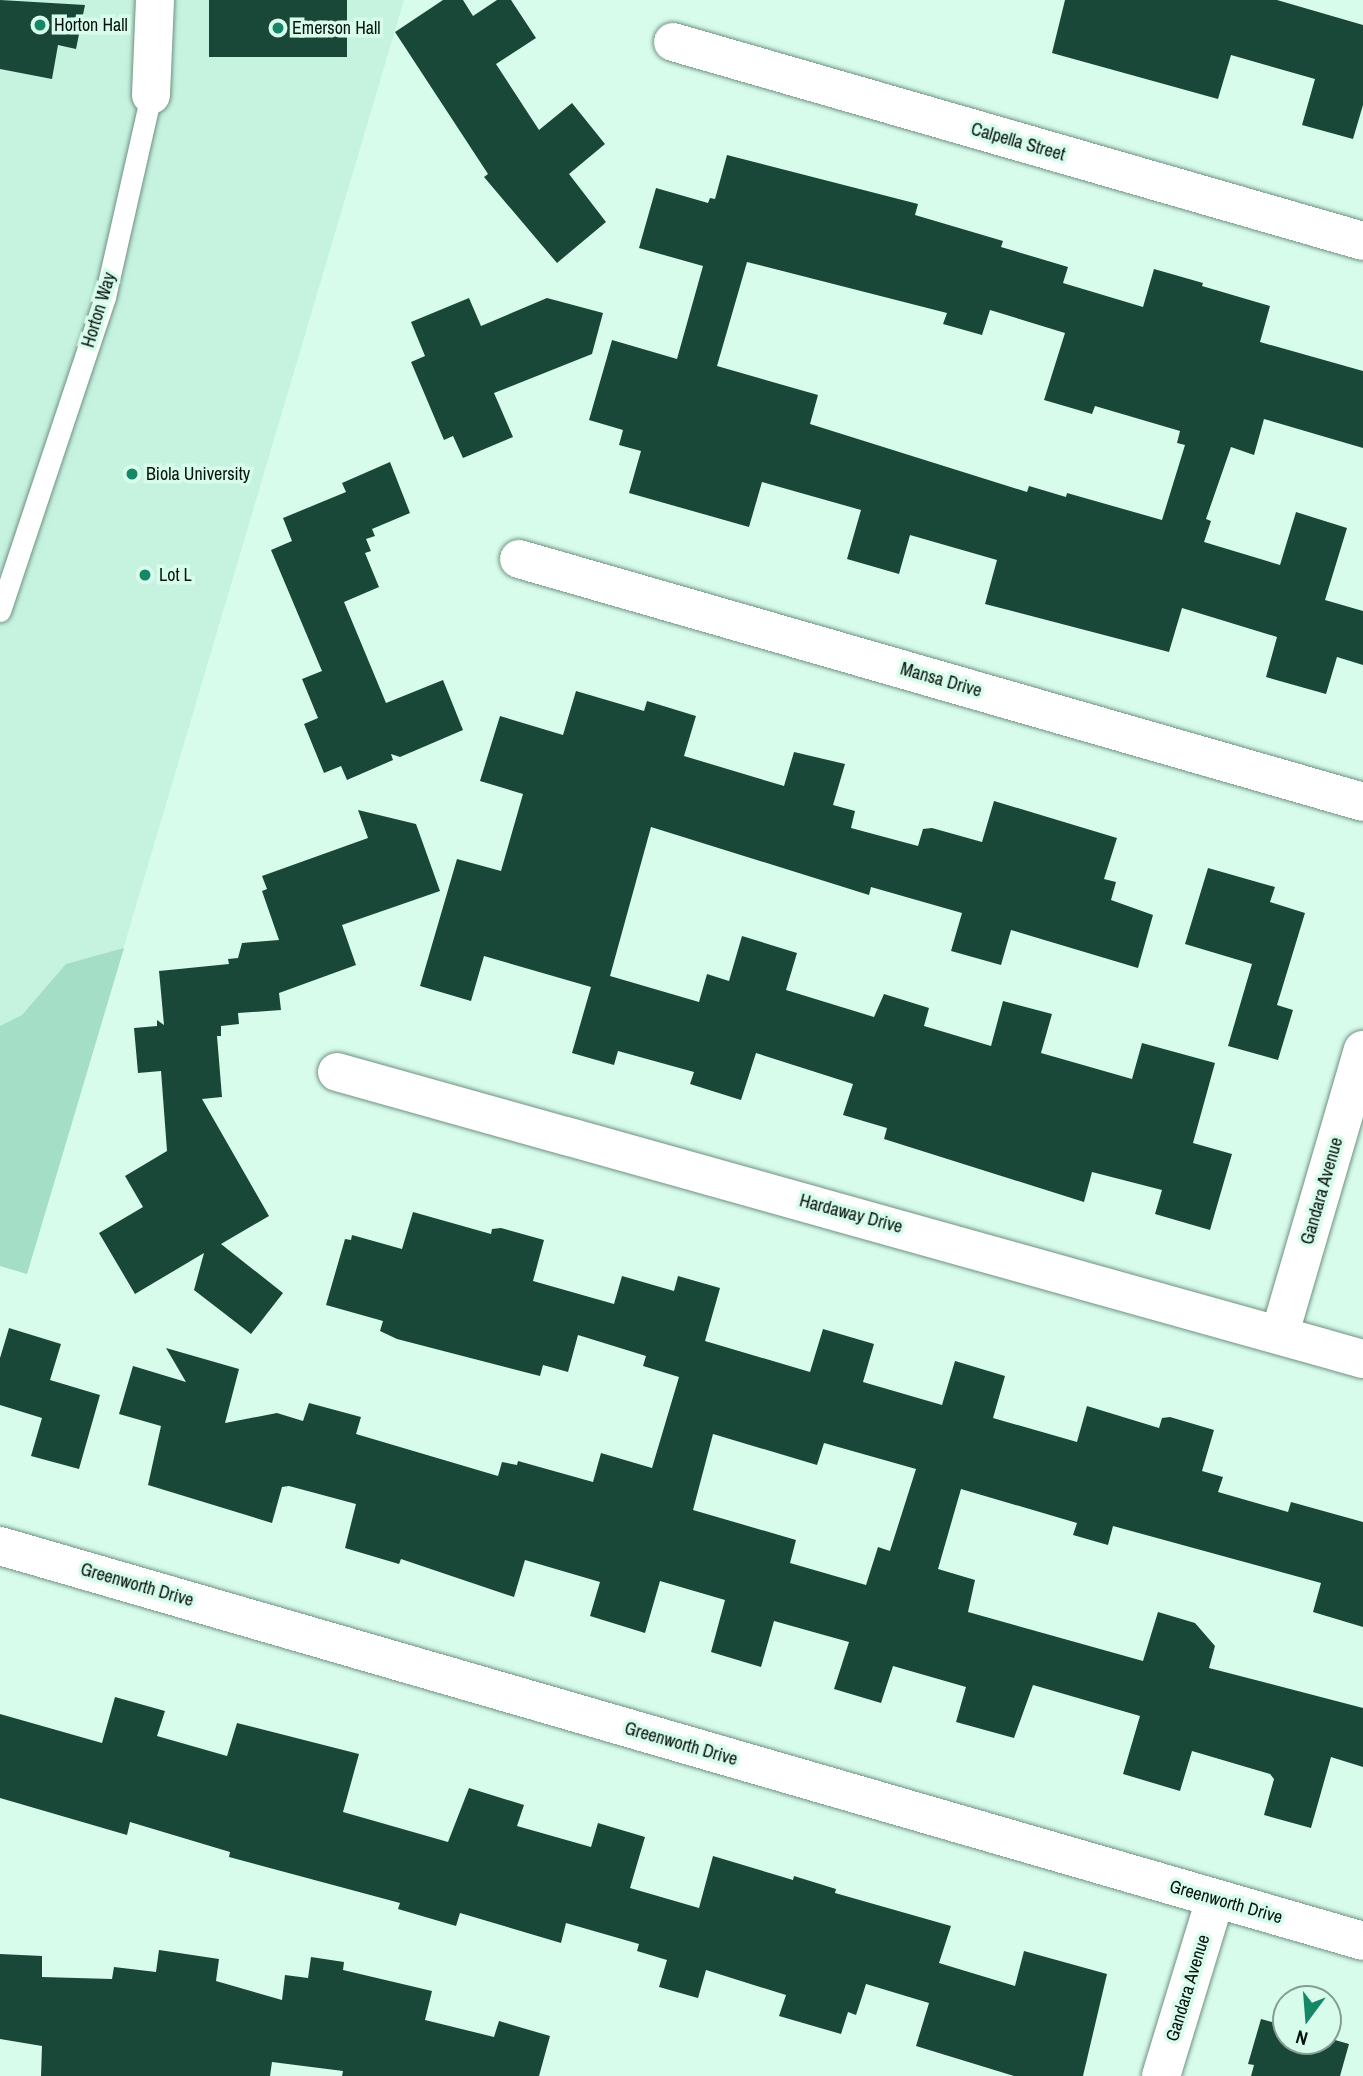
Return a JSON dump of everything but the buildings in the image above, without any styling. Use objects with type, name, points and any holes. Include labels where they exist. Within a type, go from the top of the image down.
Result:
[{"type":"street","name":"Horton Way","points":[[151,95],[155,0]]},
{"type":"street","name":"Calpella Street","points":[[673,42],[1363,241]]},
{"type":"street","name":"Mansa Drive","points":[[519,559],[1363,802]]},
{"type":"street","name":"Gandara Avenue","points":[[1280,1333],[1363,1049]]},
{"type":"street","name":"Hardaway Drive","points":[[337,1072],[1280,1333],[1363,1359]]},
{"type":"street","name":"Greenworth Drive","points":[[0,1546],[1363,1941]]},
{"type":"street","name":"Gandara Avenue","points":[[1161,2076],[1215,1899]]},
{"type":"lane","name":"Horton Way","points":[[0,611],[105,297],[151,95]]},
{"type":"shaded area","name":"Biola University","points":[[0,0],[404,0],[27,1274],[0,1266]]},
{"type":"shaded area","points":[[124,948],[27,1274],[0,1266],[0,1026],[22,1015],[66,964]]},
{"type":"place","name":"Horton Hall","points":[[40,25]]},
{"type":"place","name":"Emerson Hall","points":[[278,28]]},
{"type":"place","name":"Biola University","points":[[132,474]]},
{"type":"place","name":"Lot L","points":[[145,575]]}]
